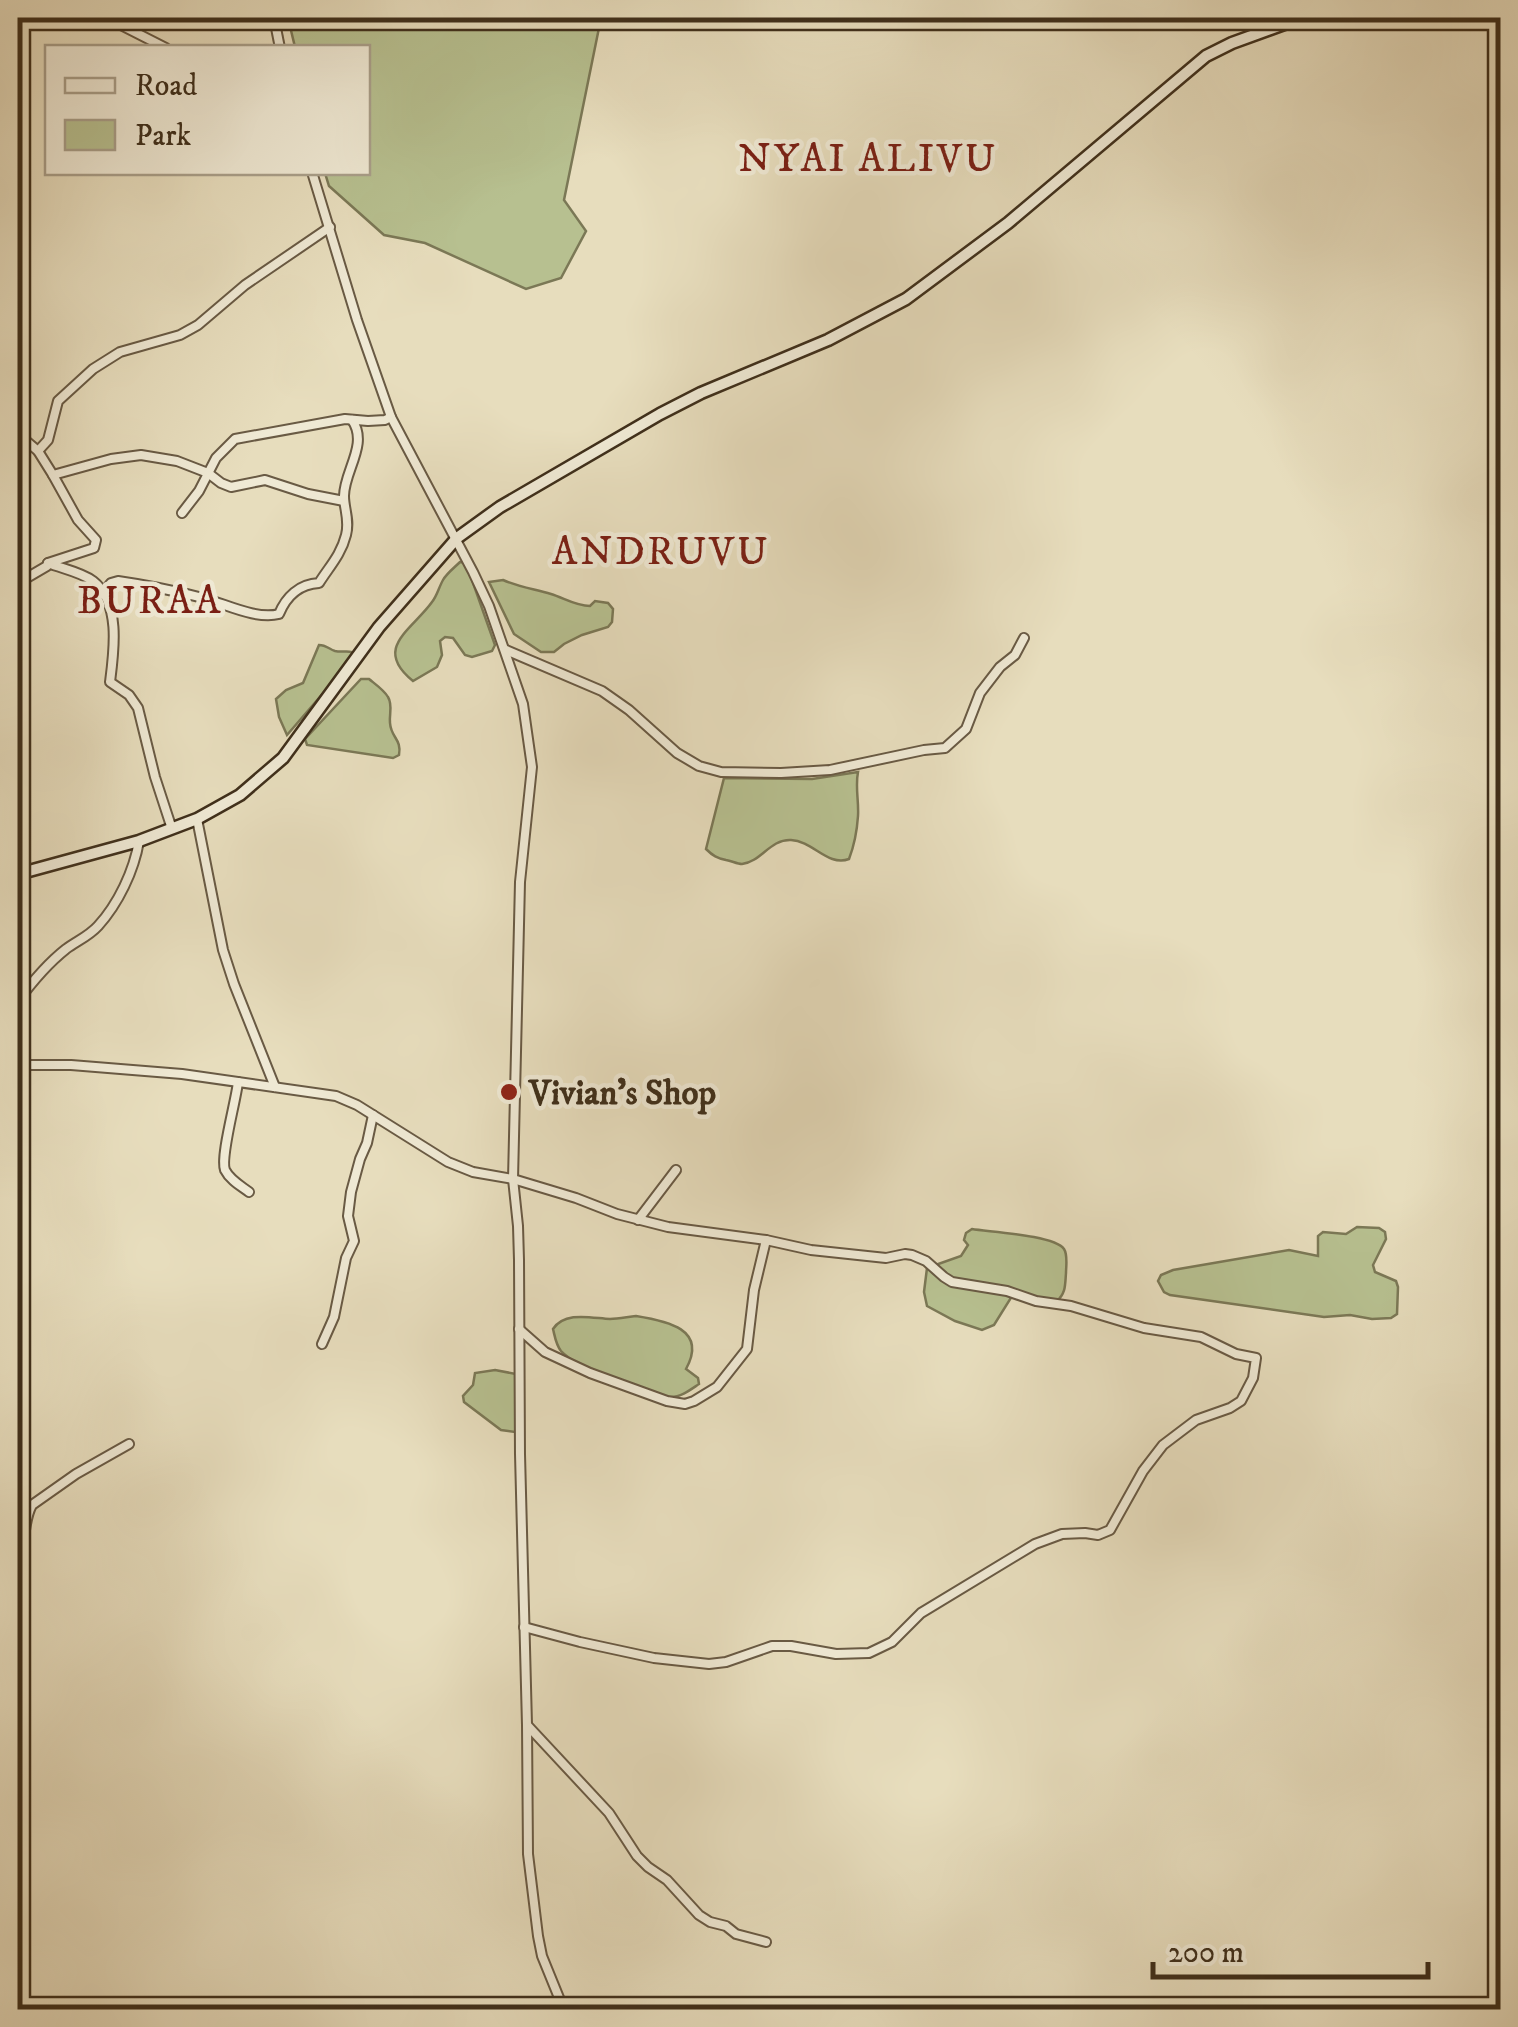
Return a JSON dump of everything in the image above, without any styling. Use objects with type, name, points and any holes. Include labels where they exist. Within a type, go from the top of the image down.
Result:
[{"type":"street","points":[[20,18],[47,18]]},
{"type":"street","points":[[106,18],[160,45]]},
{"type":"street","points":[[274,18],[279,45]]},
{"type":"street","points":[[18,874],[139,841],[198,818],[240,795],[283,758],[380,628],[457,538],[500,507],[660,414],[828,340],[906,299],[1008,223],[1206,56],[1232,42],[1301,18]]},
{"type":"street","points":[[313,175],[391,416],[489,606],[523,704],[531,748],[520,882],[513,1180],[518,1226],[528,1854],[538,1936],[564,2010]]},
{"type":"street","points":[[38,451],[48,440],[58,401],[93,368],[120,352],[198,326],[246,284],[330,228]]},
{"type":"street","points":[[182,513],[221,451],[236,439],[344,419],[385,420],[391,416]]},
{"type":"street","points":[[103,593],[118,581],[279,614],[292,594],[318,582],[335,562],[346,536],[348,511],[344,501],[358,440],[357,426],[352,420]]},
{"type":"street","points":[[18,434],[38,451],[60,484],[67,503],[96,540],[94,548],[48,563],[18,583]]},
{"type":"street","points":[[53,476],[128,455],[169,459],[231,487],[264,480],[344,501]]},
{"type":"street","points":[[48,563],[91,580],[109,605],[113,630],[110,682],[130,695],[138,708],[172,829]]},
{"type":"street","points":[[505,650],[602,691],[677,753],[700,766],[721,772],[780,773],[830,770],[946,748],[966,729],[980,693],[1000,667],[1015,656],[1024,638]]},
{"type":"street","points":[[198,818],[223,950],[275,1087]]},
{"type":"street","points":[[18,1001],[50,962],[96,928],[109,913],[139,841]]},
{"type":"street","points":[[18,1066],[71,1065],[182,1074],[336,1096],[448,1162],[638,1220],[811,1250],[886,1258],[912,1255],[926,1260],[944,1278],[958,1284],[1071,1306],[1144,1328],[1201,1336],[1236,1354],[1256,1358],[1253,1378],[1241,1401],[1196,1420],[1164,1445],[1143,1471],[1110,1530],[1098,1535],[1062,1534],[1035,1544],[921,1613],[892,1642],[869,1654],[772,1646],[708,1664],[654,1658],[524,1626]]},
{"type":"street","points":[[238,1082],[224,1166],[228,1175],[250,1192]]},
{"type":"street","points":[[322,1344],[337,1308],[346,1258],[354,1240],[349,1204],[373,1115]]},
{"type":"street","points":[[638,1220],[676,1170]]},
{"type":"street","points":[[520,1330],[546,1352],[590,1373],[667,1401],[694,1401],[718,1387],[747,1349],[754,1290],[766,1240]]},
{"type":"street","points":[[18,1556],[32,1505],[129,1444]]},
{"type":"street","points":[[527,1725],[609,1813],[636,1856],[667,1880],[699,1915],[736,1934],[766,1942]]},
{"type":"green space","points":[[288,18],[601,18],[564,200],[586,231],[561,278],[526,289],[425,243],[384,235],[329,186],[326,175],[370,175],[370,45],[295,45]]},
{"type":"green space","points":[[460,562],[466,563],[495,645],[492,651],[472,657],[465,655],[453,638],[445,637],[440,641],[442,655],[437,667],[413,681],[401,669],[396,649],[406,631],[434,600],[445,577]]},
{"type":"green space","points":[[503,580],[580,605],[608,603],[613,609],[612,622],[554,652],[541,652],[514,634],[489,582]]},
{"type":"green space","points":[[319,645],[357,654],[287,735],[276,699],[303,683]]},
{"type":"green space","points":[[361,679],[369,679],[388,697],[399,755],[393,758],[307,745],[305,739]]},
{"type":"green space","points":[[858,772],[858,822],[849,859],[834,860],[791,840],[777,843],[742,864],[706,849],[724,778],[812,779]]},
{"type":"green space","points":[[1357,1227],[1385,1232],[1386,1239],[1373,1265],[1375,1272],[1396,1281],[1397,1314],[1391,1318],[1324,1317],[1170,1295],[1158,1281],[1161,1275],[1173,1270],[1289,1250],[1318,1256],[1318,1236],[1323,1232],[1346,1234]]},
{"type":"green space","points":[[972,1229],[1058,1244],[1066,1257],[1064,1292],[1060,1298],[1057,1301],[1012,1296],[994,1325],[982,1330],[927,1306],[927,1268],[961,1256],[968,1245],[964,1240],[966,1233]]},
{"type":"green space","points":[[636,1316],[671,1324],[688,1336],[692,1345],[686,1369],[698,1378],[699,1384],[671,1397],[630,1387],[569,1358],[559,1349],[553,1329],[571,1318]]},
{"type":"green space","points":[[495,1370],[516,1374],[519,1427],[515,1432],[501,1430],[464,1402],[463,1396],[473,1385],[475,1373]]},
{"type":"place","name":"Vivian's Shop","points":[[509,1092]]},
{"type":"district","name":"NYAI ALIVU","points":[[868,157]]},
{"type":"district","name":"ANDRUVU","points":[[661,550]]},
{"type":"district","name":"BURAA","points":[[150,599]]}]
